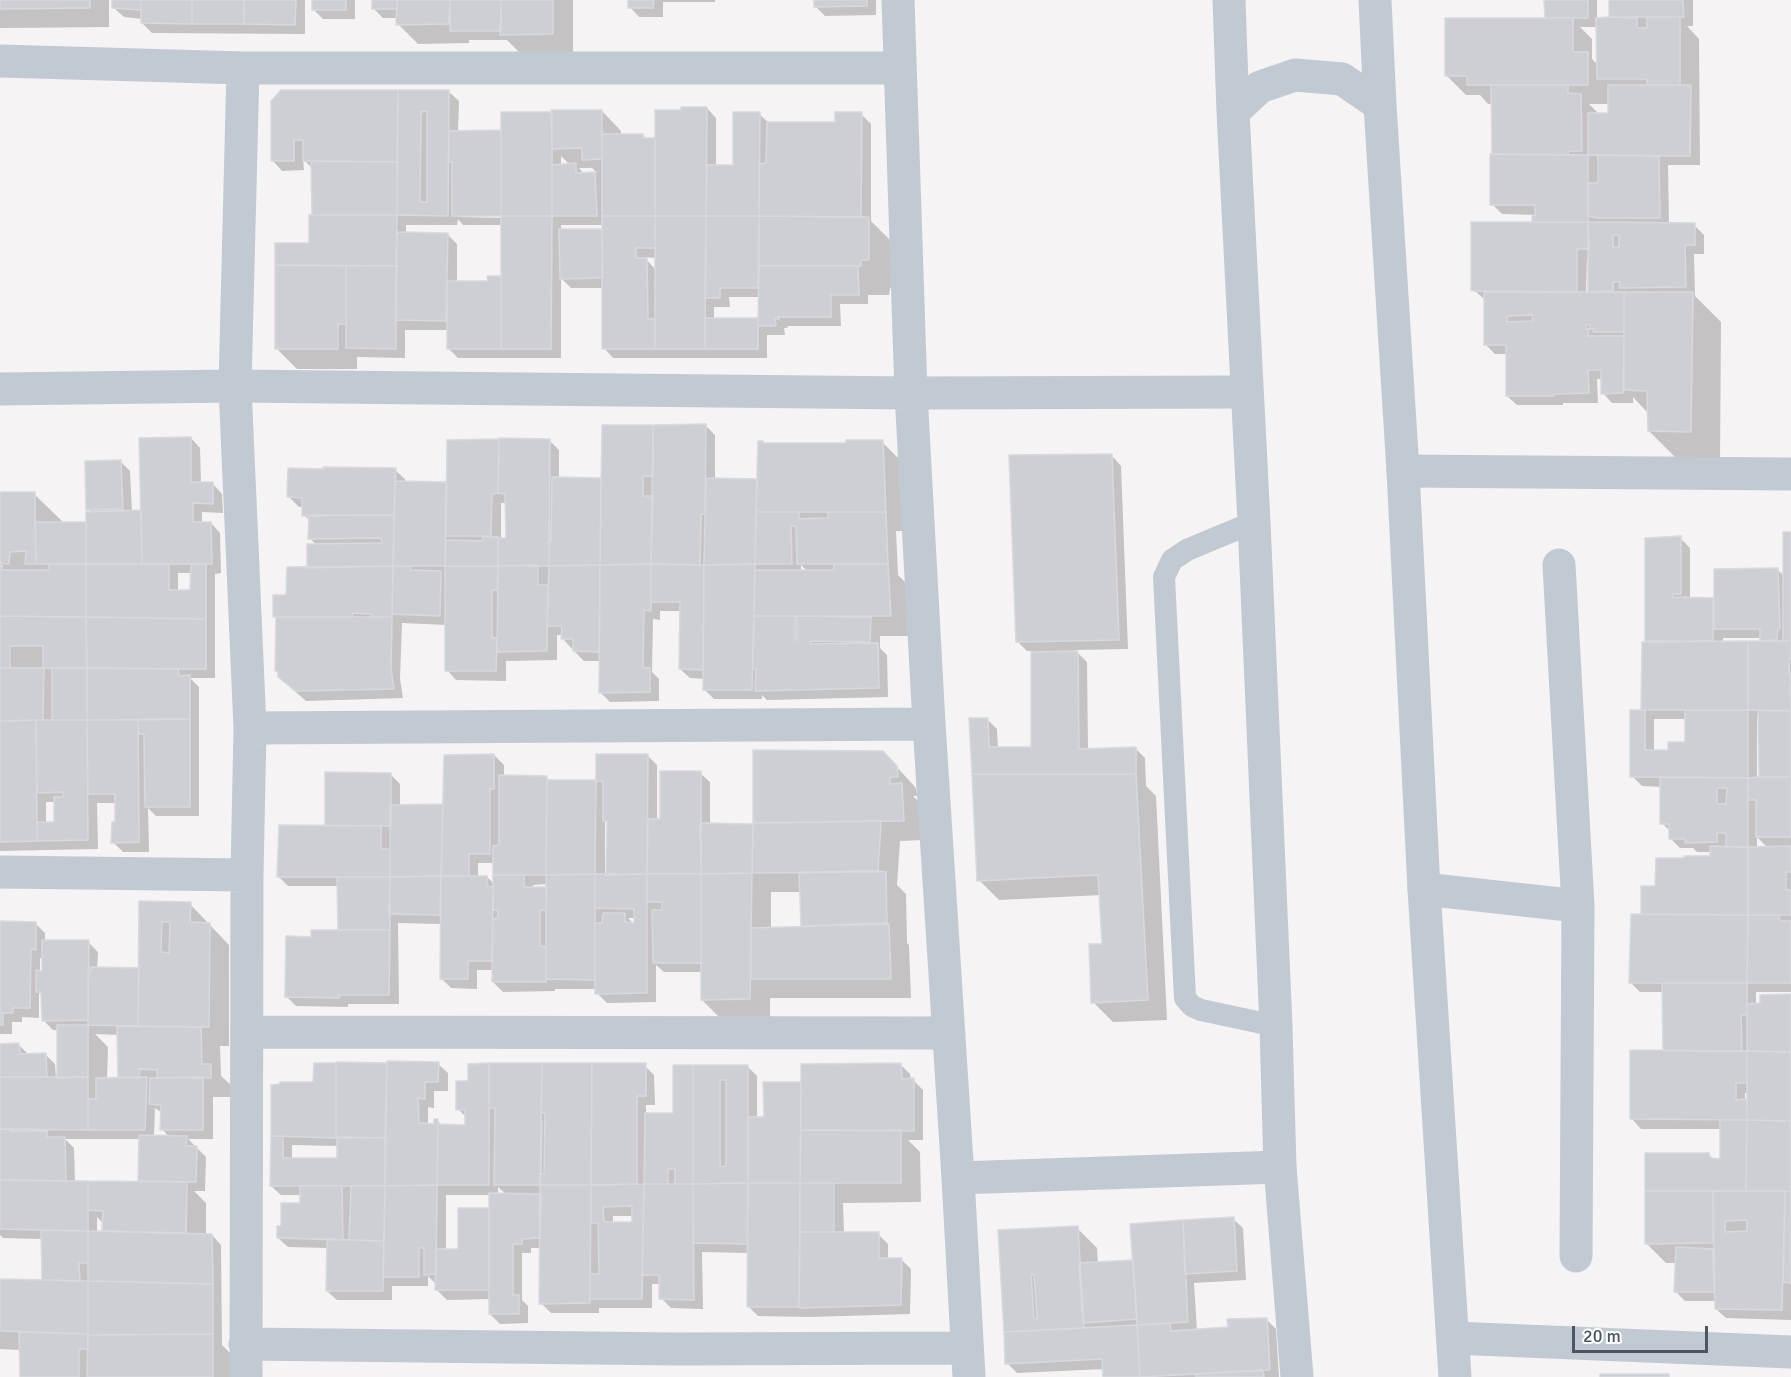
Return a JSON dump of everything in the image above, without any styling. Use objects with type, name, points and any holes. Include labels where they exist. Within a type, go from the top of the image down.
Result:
[{"type":"street","points":[[245,1344],[677,1363],[968,1362],[911,393],[898,0]]},
{"type":"street","points":[[1229,0],[1254,522],[1280,1167],[1297,1377]]},
{"type":"street","points":[[1376,0],[1424,890],[1455,1377]]},
{"type":"street","points":[[0,61],[243,68],[900,68]]},
{"type":"street","points":[[243,68],[235,386],[250,728],[247,874],[246,1377]]},
{"type":"street","points":[[1233,112],[1260,87],[1294,75],[1342,80],[1380,105]]},
{"type":"street","points":[[0,389],[235,386],[911,393],[1247,392]]},
{"type":"street","points":[[1403,471],[1791,474]]},
{"type":"street","points":[[1558,565],[1578,906],[1576,1256]]},
{"type":"street","points":[[250,728],[929,724]]},
{"type":"street","points":[[0,873],[247,874]]},
{"type":"street","points":[[1424,890],[1578,906]]},
{"type":"street","points":[[248,1032],[949,1033]]},
{"type":"street","points":[[958,1178],[1280,1167]]},
{"type":"street","points":[[1452,1338],[1791,1352]]},
{"type":"lane","points":[[1254,522],[1187,550],[1172,560],[1164,578],[1185,998],[1192,1006],[1201,1010],[1276,1026]]},
{"type":"building","points":[[0,0],[90,0],[90,8],[0,9]]},
{"type":"building","points":[[112,0],[141,0],[141,10],[112,8]]},
{"type":"building","points":[[141,0],[192,0],[192,24],[141,23]]},
{"type":"building","points":[[192,0],[244,0],[244,24],[192,24]]},
{"type":"building","points":[[244,0],[296,0],[295,25],[244,24]]},
{"type":"building","points":[[312,0],[346,0],[346,10],[312,10]]},
{"type":"building","points":[[372,0],[397,0],[397,9],[372,9]]},
{"type":"building","points":[[397,0],[450,0],[449,24],[396,25]]},
{"type":"building","points":[[450,0],[501,0],[501,31],[450,31]]},
{"type":"building","points":[[501,0],[553,0],[553,34],[500,35]]},
{"type":"building","points":[[628,0],[654,0],[653,8],[628,8]]},
{"type":"building","points":[[814,0],[867,0],[867,6],[814,7]]},
{"type":"building","points":[[1544,0],[1588,0],[1588,18],[1545,18]]},
{"type":"building","points":[[1609,0],[1683,0],[1684,17],[1609,17]]},
{"type":"building","points":[[1647,17],[1680,17],[1680,85],[1647,85],[1647,79],[1597,79],[1596,18],[1637,18],[1637,28],[1647,28]]},
{"type":"building","points":[[1445,18],[1573,18],[1573,52],[1588,52],[1588,85],[1467,85],[1467,76],[1445,76]]},
{"type":"building","points":[[1491,85],[1568,85],[1568,93],[1581,94],[1582,151],[1568,151],[1568,155],[1492,154]]},
{"type":"building","points":[[1608,85],[1691,85],[1690,156],[1588,155],[1588,113],[1608,113]]},
{"type":"building","points":[[281,90],[398,90],[397,162],[303,161],[303,140],[294,140],[294,161],[271,161],[271,101]]},
{"type":"building","points":[[398,90],[449,90],[448,216],[397,215]],"holes":[[[427,111],[427,202],[420,202],[421,112]]]},
{"type":"building","points":[[681,107],[707,107],[706,216],[655,216],[655,110],[681,110]]},
{"type":"building","points":[[551,110],[602,110],[602,159],[582,160],[582,148],[552,149]]},
{"type":"building","points":[[501,112],[552,112],[552,216],[501,216]]},
{"type":"building","points":[[733,112],[760,112],[759,216],[706,216],[707,165],[733,165]]},
{"type":"building","points":[[835,112],[862,112],[861,217],[759,216],[759,164],[766,163],[767,122],[835,122]]},
{"type":"building","points":[[501,130],[501,216],[452,216],[452,162],[449,162],[449,131]]},
{"type":"building","points":[[602,134],[643,134],[643,138],[655,138],[655,216],[602,216]]},
{"type":"building","points":[[1490,154],[1588,155],[1588,222],[1532,222],[1532,216],[1535,216],[1535,205],[1490,205]]},
{"type":"building","points":[[1598,155],[1659,156],[1660,218],[1588,216],[1588,183],[1598,183]]},
{"type":"building","points":[[311,161],[397,162],[397,215],[312,215]]},
{"type":"building","points":[[576,163],[576,173],[595,172],[597,216],[552,216],[552,165]]},
{"type":"building","points":[[309,215],[397,215],[396,266],[275,265],[275,243],[309,243]]},
{"type":"building","points":[[501,216],[552,216],[551,349],[501,349]]},
{"type":"building","points":[[602,216],[655,216],[655,248],[636,248],[636,258],[647,258],[648,319],[655,319],[655,349],[602,349]]},
{"type":"building","points":[[655,216],[706,216],[705,349],[655,349]]},
{"type":"building","points":[[706,216],[759,216],[758,288],[720,288],[720,298],[705,298]]},
{"type":"building","points":[[759,216],[869,217],[869,260],[861,260],[861,266],[759,266]]},
{"type":"building","points":[[1471,222],[1588,222],[1589,249],[1577,249],[1577,292],[1471,290]]},
{"type":"building","points":[[1588,222],[1695,223],[1695,245],[1685,245],[1686,287],[1619,288],[1620,282],[1613,282],[1613,291],[1588,292]],"holes":[[[1613,235],[1619,235],[1619,247],[1613,247]]]},
{"type":"building","points":[[559,229],[602,229],[603,278],[560,279]]},
{"type":"building","points":[[397,232],[448,233],[446,321],[396,320]]},
{"type":"building","points":[[275,265],[346,266],[346,324],[338,324],[338,349],[275,349]]},
{"type":"building","points":[[346,266],[396,266],[396,349],[346,348]]},
{"type":"building","points":[[759,266],[858,266],[859,295],[831,295],[831,317],[778,317],[779,319],[775,319],[776,326],[758,326]]},
{"type":"building","points":[[487,276],[501,276],[501,349],[447,349],[447,281],[488,281]]},
{"type":"building","points":[[1484,292],[1624,292],[1624,332],[1593,332],[1594,329],[1590,329],[1590,325],[1586,324],[1586,329],[1589,329],[1588,336],[1624,336],[1623,393],[1601,394],[1601,370],[1588,370],[1589,393],[1506,396],[1506,345],[1484,345]],"holes":[[[1532,315],[1533,321],[1507,322],[1507,316]]]},
{"type":"building","points":[[1624,292],[1693,292],[1691,432],[1648,431],[1647,391],[1624,390]]},
{"type":"building","points":[[705,318],[758,318],[758,349],[705,349]]},
{"type":"building","points":[[706,424],[705,514],[701,514],[700,565],[651,564],[653,425]]},
{"type":"building","points":[[602,425],[653,425],[653,476],[643,476],[643,496],[653,496],[651,564],[600,565]]},
{"type":"building","points":[[191,437],[191,482],[213,482],[213,504],[193,503],[193,522],[211,522],[212,564],[142,564],[139,438]]},
{"type":"building","points":[[499,438],[550,439],[549,566],[498,566],[498,538],[506,538],[505,494],[498,493]]},
{"type":"building","points":[[499,439],[498,493],[492,494],[491,536],[446,536],[447,440]]},
{"type":"building","points":[[846,440],[883,440],[886,512],[756,512],[758,441],[763,441],[763,443],[846,443]]},
{"type":"building","points":[[1112,454],[1119,640],[1016,642],[1009,455]]},
{"type":"building","points":[[121,460],[123,509],[86,510],[85,461]]},
{"type":"building","points":[[323,467],[396,468],[394,515],[302,516],[302,498],[287,497],[288,468],[324,469]]},
{"type":"building","points":[[552,477],[601,478],[600,565],[549,566]]},
{"type":"building","points":[[706,478],[757,479],[755,564],[704,565]]},
{"type":"building","points":[[395,481],[446,482],[445,566],[393,566]]},
{"type":"building","points":[[0,492],[35,492],[36,564],[25,564],[26,551],[10,552],[9,564],[0,563]]},
{"type":"building","points":[[141,510],[142,564],[86,564],[86,512]]},
{"type":"building","points":[[756,512],[799,512],[799,519],[828,518],[828,512],[886,512],[888,564],[797,564],[796,526],[791,526],[792,564],[755,564]]},
{"type":"building","points":[[309,515],[394,515],[393,566],[307,568],[307,544],[382,543],[381,538],[308,539]]},
{"type":"building","points":[[35,522],[86,522],[86,564],[36,564]]},
{"type":"building","points":[[1783,532],[1791,532],[1791,641],[1783,641]]},
{"type":"building","points":[[1681,536],[1681,594],[1672,594],[1673,597],[1713,598],[1713,641],[1645,641],[1645,538]]},
{"type":"building","points":[[483,537],[498,537],[498,566],[445,566],[446,540],[482,541]]},
{"type":"building","points":[[0,563],[2,563],[2,570],[48,570],[49,564],[86,564],[86,617],[0,616]]},
{"type":"building","points":[[86,564],[169,564],[169,590],[190,590],[191,564],[206,564],[206,619],[86,617]]},
{"type":"building","points":[[651,564],[704,565],[703,670],[679,669],[680,602],[651,602]]},
{"type":"building","points":[[651,564],[651,611],[644,610],[643,668],[650,668],[650,692],[599,693],[600,565]]},
{"type":"building","points":[[755,564],[752,690],[703,690],[704,565]]},
{"type":"building","points":[[834,564],[888,564],[891,616],[754,616],[755,570],[834,570]]},
{"type":"building","points":[[538,565],[538,585],[548,585],[547,651],[497,652],[498,566]]},
{"type":"building","points":[[600,565],[599,652],[573,651],[573,639],[561,639],[562,626],[547,626],[549,566]]},
{"type":"building","points":[[393,566],[410,566],[411,570],[441,571],[440,616],[392,614]]},
{"type":"building","points":[[393,566],[392,617],[372,617],[371,614],[353,613],[352,617],[273,617],[273,595],[286,595],[287,567]]},
{"type":"building","points":[[445,566],[498,566],[497,590],[492,590],[492,638],[497,638],[496,671],[445,671]]},
{"type":"building","points":[[1778,568],[1780,629],[1778,628],[1777,640],[1760,641],[1760,629],[1714,629],[1714,569]]},
{"type":"building","points":[[0,616],[86,617],[87,668],[43,668],[43,646],[10,646],[10,668],[0,668]]},
{"type":"building","points":[[754,616],[795,616],[795,640],[797,640],[797,616],[871,617],[870,642],[810,641],[810,644],[878,643],[879,688],[755,691]]},
{"type":"building","points":[[86,617],[206,619],[206,669],[87,668]]},
{"type":"building","points":[[276,617],[392,617],[391,669],[394,689],[295,691],[278,677],[278,671],[275,671]]},
{"type":"building","points":[[1748,641],[1791,641],[1791,659],[1789,659],[1791,711],[1748,710]]},
{"type":"building","points":[[1748,641],[1748,710],[1641,710],[1642,642]]},
{"type":"building","points":[[1078,651],[1079,749],[1136,747],[1136,774],[972,774],[969,718],[988,718],[989,747],[1031,747],[1031,652]]},
{"type":"building","points":[[0,668],[44,668],[43,720],[0,721]]},
{"type":"building","points":[[52,668],[87,668],[87,720],[52,720]]},
{"type":"building","points":[[87,668],[178,669],[179,676],[190,675],[190,719],[87,720]]},
{"type":"building","points":[[1630,710],[1645,710],[1645,750],[1668,750],[1668,742],[1685,742],[1685,710],[1748,710],[1748,778],[1630,777]]},
{"type":"building","points":[[1758,710],[1791,711],[1791,777],[1759,777]]},
{"type":"building","points":[[190,719],[190,807],[145,807],[144,734],[138,734],[138,720]]},
{"type":"building","points":[[36,720],[87,720],[88,840],[37,841],[37,822],[54,822],[54,797],[63,797],[63,792],[37,793]]},
{"type":"building","points":[[36,720],[37,841],[0,842],[0,721]]},
{"type":"building","points":[[87,720],[138,720],[139,842],[111,843],[112,822],[115,822],[115,794],[88,794]]},
{"type":"building","points":[[753,750],[883,751],[897,766],[898,777],[890,777],[890,784],[902,783],[904,821],[753,823]]},
{"type":"building","points":[[494,754],[494,789],[490,789],[490,854],[469,854],[469,876],[441,876],[444,755]]},
{"type":"building","points":[[596,754],[648,754],[647,874],[606,875],[607,821],[603,821],[603,781],[596,781]]},
{"type":"building","points":[[660,771],[701,771],[701,874],[647,874],[648,819],[660,819]]},
{"type":"building","points":[[325,772],[391,773],[391,826],[325,826]]},
{"type":"building","points":[[972,774],[1136,774],[1148,1000],[1091,1003],[1089,944],[1102,944],[1098,875],[977,881]]},
{"type":"building","points":[[499,775],[547,776],[546,875],[493,875],[493,846],[499,845]]},
{"type":"building","points":[[1660,777],[1748,778],[1748,847],[1726,847],[1726,833],[1717,833],[1717,842],[1685,843],[1685,839],[1669,839],[1669,824],[1660,824]],"holes":[[[1717,788],[1727,788],[1726,804],[1717,804]]]},
{"type":"building","points":[[1791,777],[1791,837],[1756,837],[1756,800],[1748,800],[1748,778]]},
{"type":"building","points":[[547,780],[596,780],[595,874],[546,875]]},
{"type":"building","points":[[443,804],[441,876],[390,877],[390,805]]},
{"type":"building","points":[[881,821],[878,872],[752,873],[753,823]]},
{"type":"building","points":[[700,823],[753,824],[752,873],[701,874]]},
{"type":"building","points":[[279,825],[381,826],[381,849],[390,849],[390,877],[277,877]]},
{"type":"building","points":[[1710,846],[1748,847],[1748,915],[1641,914],[1641,886],[1655,886],[1656,858],[1710,856]]},
{"type":"building","points":[[1791,846],[1791,872],[1786,872],[1786,890],[1791,890],[1791,915],[1748,915],[1748,847]]},
{"type":"building","points":[[799,872],[886,872],[887,923],[801,926]]},
{"type":"building","points":[[752,873],[750,999],[701,1000],[701,874]]},
{"type":"building","points":[[595,874],[647,874],[647,993],[595,994],[595,923],[602,923],[603,913],[625,913],[625,922],[634,923],[634,909],[595,908]]},
{"type":"building","points":[[595,874],[595,980],[546,979],[546,875]]},
{"type":"building","points":[[647,874],[701,874],[701,963],[653,963],[652,910],[662,910],[662,902],[647,902]]},
{"type":"building","points":[[493,875],[524,875],[524,887],[547,887],[546,910],[540,910],[540,946],[546,947],[546,982],[492,982],[493,919],[498,918],[498,910],[493,910]]},
{"type":"building","points":[[441,876],[487,876],[487,886],[493,887],[492,961],[468,961],[468,979],[440,979]]},
{"type":"building","points":[[441,876],[440,915],[389,914],[390,877]]},
{"type":"building","points":[[337,877],[390,877],[390,930],[338,930]]},
{"type":"building","points":[[139,901],[191,902],[190,922],[210,923],[209,1027],[138,1026]],"holes":[[[162,922],[170,922],[169,953],[161,952]]]},
{"type":"building","points":[[1631,914],[1748,915],[1747,983],[1629,983]]},
{"type":"building","points":[[1748,915],[1779,915],[1780,921],[1791,921],[1791,983],[1747,983]]},
{"type":"building","points":[[0,921],[36,922],[36,950],[31,949],[30,1008],[13,1008],[13,1013],[3,1013],[3,1025],[0,1025]]},
{"type":"building","points":[[889,924],[891,979],[751,979],[751,928]]},
{"type":"building","points":[[311,930],[390,930],[389,995],[339,995],[339,998],[285,997],[286,936],[311,937]]},
{"type":"building","points":[[42,940],[89,940],[88,1020],[42,1021],[41,992],[36,992],[36,970],[42,971]]},
{"type":"building","points":[[91,967],[139,968],[138,1026],[88,1025],[88,971],[91,971]]},
{"type":"building","points":[[1662,983],[1747,983],[1747,1015],[1741,1015],[1742,1051],[1663,1051]]},
{"type":"building","points":[[1791,994],[1791,1052],[1747,1051],[1747,1004],[1760,1003],[1760,995]]},
{"type":"building","points":[[57,1025],[88,1025],[88,1077],[57,1078]]},
{"type":"building","points":[[117,1026],[201,1027],[202,1064],[211,1064],[211,1078],[157,1078],[157,1070],[140,1069],[139,1078],[118,1078]]},
{"type":"building","points":[[19,1043],[20,1054],[46,1053],[47,1077],[0,1077],[0,1044]]},
{"type":"building","points":[[1630,1050],[1747,1051],[1747,1083],[1736,1083],[1736,1100],[1747,1099],[1747,1120],[1630,1119]]},
{"type":"building","points":[[1747,1051],[1791,1052],[1791,1121],[1747,1120]]},
{"type":"building","points":[[387,1061],[439,1062],[438,1082],[425,1082],[425,1099],[418,1098],[419,1123],[434,1124],[434,1119],[438,1119],[437,1185],[385,1186]]},
{"type":"building","points":[[336,1062],[387,1063],[385,1138],[336,1138]]},
{"type":"building","points":[[314,1063],[336,1063],[336,1138],[271,1136],[271,1085],[280,1082],[313,1082]]},
{"type":"building","points":[[489,1063],[489,1185],[437,1185],[438,1124],[465,1125],[465,1110],[456,1110],[456,1081],[468,1081],[468,1064]]},
{"type":"building","points":[[489,1063],[542,1063],[540,1185],[494,1185],[495,1108],[489,1108]]},
{"type":"building","points":[[542,1063],[592,1063],[591,1185],[540,1185],[542,1121],[541,1174],[544,1174],[545,1113],[541,1113]]},
{"type":"building","points":[[592,1063],[646,1063],[646,1096],[637,1096],[637,1184],[591,1185]]},
{"type":"building","points":[[901,1063],[902,1079],[914,1078],[914,1131],[801,1130],[801,1064]]},
{"type":"building","points":[[673,1065],[693,1065],[693,1184],[675,1184],[675,1169],[668,1169],[668,1184],[644,1184],[645,1113],[673,1113]]},
{"type":"building","points":[[693,1065],[748,1065],[748,1183],[693,1184]],"holes":[[[720,1080],[726,1080],[726,1166],[720,1167]]]},
{"type":"building","points":[[0,1077],[88,1077],[88,1130],[0,1129]]},
{"type":"building","points":[[147,1077],[145,1130],[88,1130],[88,1099],[96,1099],[96,1078]]},
{"type":"building","points":[[203,1077],[203,1130],[160,1130],[161,1105],[149,1104],[150,1078]]},
{"type":"building","points":[[763,1082],[801,1082],[800,1183],[748,1183],[748,1117],[764,1117]]},
{"type":"building","points":[[1720,1120],[1747,1120],[1746,1191],[1645,1191],[1645,1153],[1709,1153],[1710,1158],[1720,1159]]},
{"type":"building","points":[[1747,1120],[1791,1121],[1791,1191],[1746,1191]]},
{"type":"building","points":[[0,1129],[47,1131],[47,1137],[65,1137],[66,1181],[0,1180]]},
{"type":"building","points":[[801,1130],[901,1130],[901,1183],[800,1183]]},
{"type":"building","points":[[139,1135],[187,1136],[186,1146],[197,1146],[196,1182],[138,1181]]},
{"type":"building","points":[[271,1136],[283,1136],[283,1158],[337,1158],[337,1137],[385,1138],[385,1186],[270,1186]]},
{"type":"building","points":[[0,1180],[88,1181],[88,1231],[0,1229]]},
{"type":"building","points":[[88,1181],[187,1182],[186,1233],[102,1231],[103,1211],[88,1210]]},
{"type":"building","points":[[748,1183],[800,1183],[799,1307],[747,1307]]},
{"type":"building","points":[[748,1183],[747,1244],[693,1243],[693,1184]]},
{"type":"building","points":[[800,1183],[834,1183],[834,1232],[800,1232]]},
{"type":"building","points":[[644,1184],[642,1299],[590,1299],[590,1274],[599,1274],[598,1223],[591,1223],[591,1185]],"holes":[[[632,1206],[632,1222],[604,1222],[603,1207]]]},
{"type":"building","points":[[644,1184],[693,1184],[694,1300],[659,1299],[659,1275],[642,1275]]},
{"type":"building","points":[[437,1185],[436,1274],[424,1275],[424,1248],[419,1248],[419,1277],[383,1277],[385,1186]]},
{"type":"building","points":[[540,1185],[591,1185],[590,1303],[539,1304]]},
{"type":"building","points":[[300,1186],[342,1186],[343,1240],[277,1238],[277,1226],[281,1226],[281,1203],[300,1203]]},
{"type":"building","points":[[351,1186],[385,1186],[384,1241],[349,1240]]},
{"type":"building","points":[[1645,1191],[1713,1191],[1713,1243],[1645,1244]]},
{"type":"building","points":[[1713,1191],[1785,1191],[1782,1310],[1715,1309]],"holes":[[[1747,1220],[1747,1231],[1725,1232],[1725,1221]]]},
{"type":"building","points":[[1785,1191],[1791,1191],[1791,1283],[1783,1282]]},
{"type":"building","points":[[489,1193],[541,1194],[540,1238],[522,1239],[522,1244],[513,1244],[513,1295],[519,1295],[519,1314],[489,1314]]},
{"type":"building","points":[[458,1208],[489,1208],[489,1290],[435,1290],[436,1249],[458,1249]]},
{"type":"building","points":[[1234,1217],[1237,1271],[1185,1274],[1183,1220]]},
{"type":"building","points":[[1183,1220],[1188,1322],[1137,1325],[1130,1224]]},
{"type":"building","points":[[1078,1226],[1084,1328],[1004,1332],[998,1230]],"holes":[[[1031,1274],[1034,1275],[1037,1319],[1034,1319]]]},
{"type":"building","points":[[41,1230],[88,1231],[88,1263],[79,1263],[80,1281],[42,1280]]},
{"type":"building","points":[[88,1231],[212,1234],[213,1284],[88,1281]]},
{"type":"building","points":[[800,1232],[879,1232],[879,1258],[902,1258],[901,1305],[799,1308]]},
{"type":"building","points":[[327,1239],[384,1241],[383,1291],[326,1291]]},
{"type":"building","points":[[1676,1247],[1713,1249],[1714,1292],[1674,1292]]},
{"type":"building","points":[[1133,1260],[1137,1319],[1083,1323],[1079,1263]]},
{"type":"building","points":[[0,1279],[88,1281],[88,1334],[0,1331]]},
{"type":"building","points":[[88,1281],[213,1284],[213,1334],[88,1335]]},
{"type":"building","points":[[1267,1318],[1270,1370],[1140,1377],[1137,1325],[1170,1323],[1171,1331],[1228,1327],[1227,1319]]},
{"type":"building","points":[[1137,1325],[1140,1377],[1103,1377],[1102,1359],[1005,1364],[1004,1332]]},
{"type":"building","points":[[19,1332],[88,1334],[88,1349],[79,1349],[79,1377],[20,1377]]},
{"type":"building","points":[[213,1334],[213,1377],[87,1377],[88,1335]]},
{"type":"building","points":[[1263,1370],[1264,1377],[1196,1377],[1196,1374]]},
{"type":"building","points":[[1600,1374],[1669,1374],[1669,1377],[1600,1377]]}]
